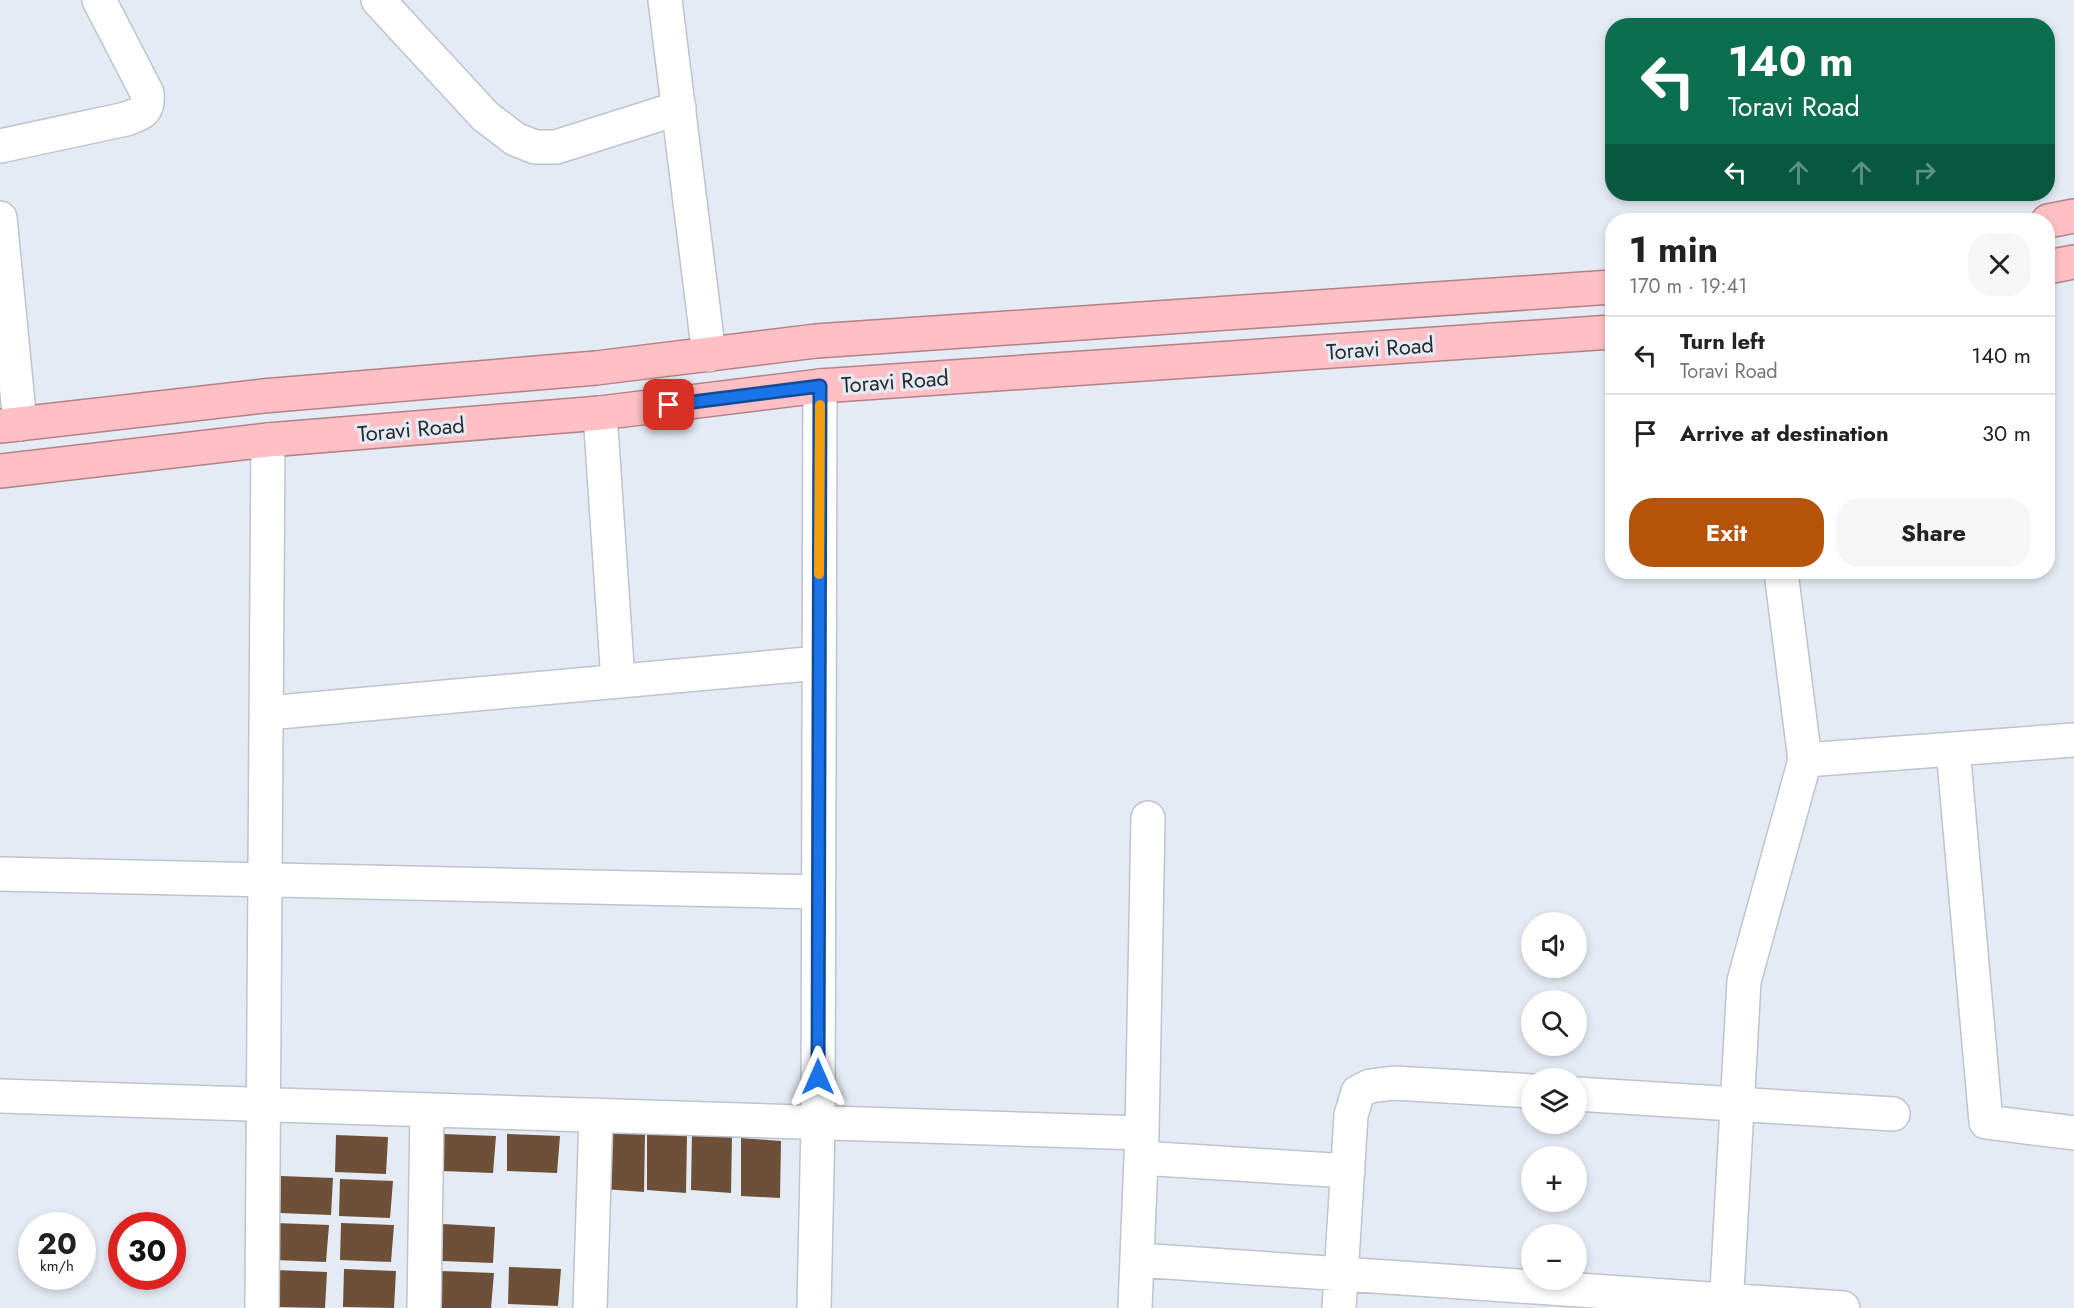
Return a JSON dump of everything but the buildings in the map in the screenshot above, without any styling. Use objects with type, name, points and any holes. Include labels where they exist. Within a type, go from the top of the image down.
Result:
[{"type":"highway","points":[[2055,220],[2074,216]]},
{"type":"highway","points":[[2055,266],[2074,262]]},
{"type":"highway","name":"Toravi Road","points":[[10,425],[263,396],[596,368],[828,341],[1605,287]]},
{"type":"highway","name":"Toravi Road","points":[[0,471],[268,440],[600,413],[820,386],[1605,332]]},
{"type":"street","points":[[0,147],[126,119],[142,113],[148,103],[147,93],[99,0]]},
{"type":"street","points":[[378,0],[485,116],[515,139],[535,147],[556,147],[679,108]]},
{"type":"street","points":[[665,0],[709,355]]},
{"type":"street","points":[[0,218],[10,425]]},
{"type":"street","points":[[814,1308],[818,1123],[820,386]]},
{"type":"street","points":[[600,413],[618,681]]},
{"type":"street","points":[[262,1308],[268,713],[268,440]]},
{"type":"street","points":[[1726,1304],[1744,981],[1805,760],[1782,579]]},
{"type":"street","points":[[268,713],[819,663]]},
{"type":"street","points":[[1805,760],[2074,740]]},
{"type":"street","points":[[1953,749],[1986,1122],[2074,1133]]},
{"type":"street","points":[[1135,1308],[1148,818]]},
{"type":"street","points":[[0,874],[818,892]]},
{"type":"street","points":[[1339,1308],[1351,1115],[1358,1092],[1370,1086],[1394,1083],[1521,1090]]},
{"type":"street","points":[[1587,1095],[1893,1114]]},
{"type":"street","points":[[0,1096],[818,1123],[1141,1146],[1348,1171]]},
{"type":"street","points":[[424,1308],[427,1110]]},
{"type":"street","points":[[590,1308],[596,1115]]},
{"type":"street","points":[[1138,1260],[1726,1304],[1843,1308]]},
{"type":"slow traffic","points":[[819,574],[820,405]]},
{"type":"route","points":[[669,405],[820,386],[818,1077]]}]
